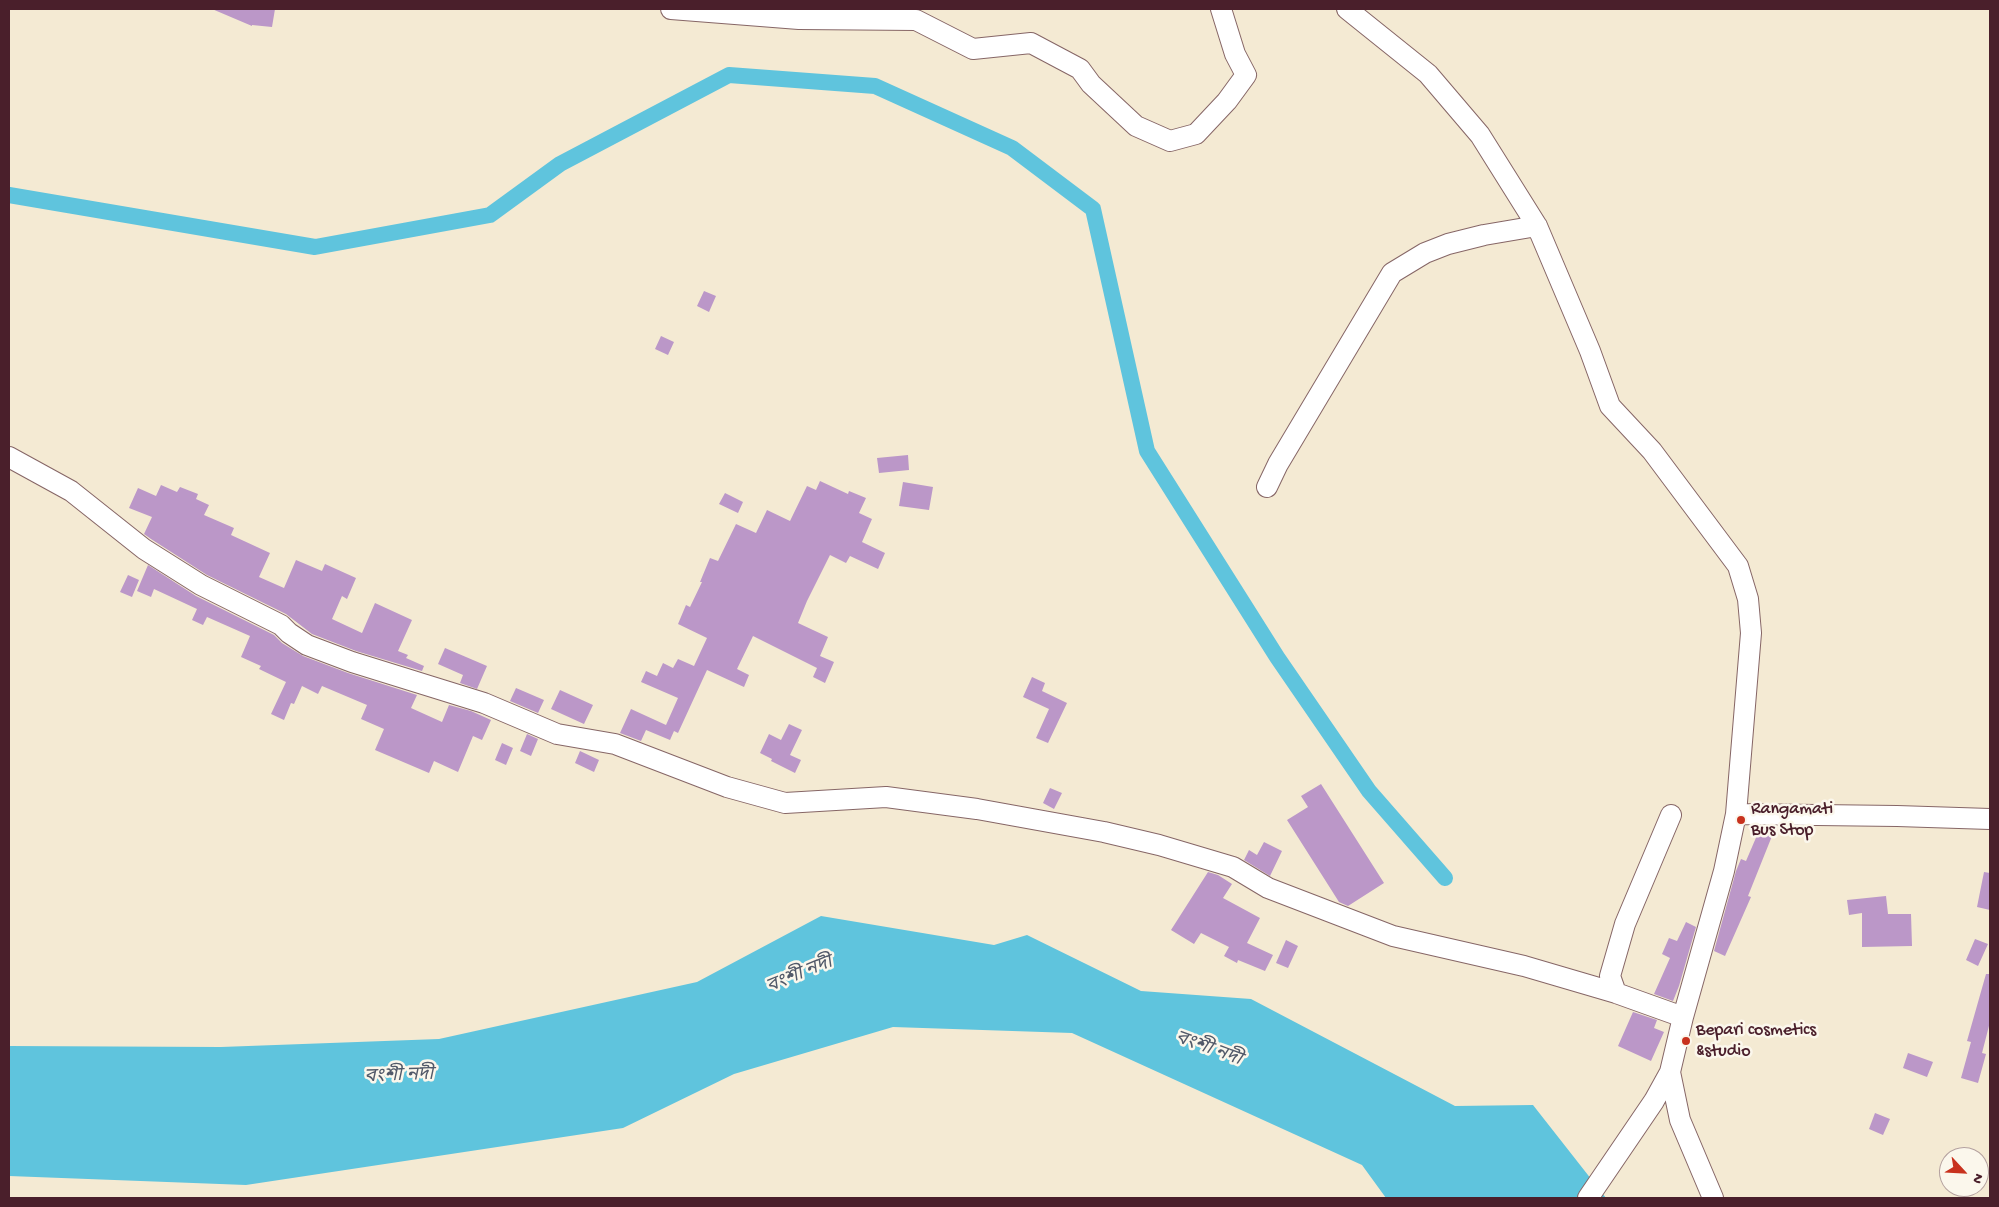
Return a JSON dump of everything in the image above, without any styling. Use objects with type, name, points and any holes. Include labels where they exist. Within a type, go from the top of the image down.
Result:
[{"type":"street","points":[[671,9],[799,19],[916,20],[973,49],[1031,43],[1080,69],[1091,84],[1136,126],[1170,141],[1196,134],[1227,101],[1246,75],[1235,54],[1221,9]]},
{"type":"street","points":[[1347,9],[1428,74],[1480,135],[1538,226],[1590,350],[1610,406],[1652,451],[1738,566],[1748,600],[1751,633],[1736,814],[1724,871],[1670,1072],[1637,1126],[1588,1198]]},
{"type":"street","points":[[1267,487],[1288,447],[1392,273],[1425,253],[1448,244],[1484,235],[1538,226]]},
{"type":"street","points":[[9,457],[71,490],[144,549],[201,585],[281,625],[288,633],[307,645],[352,662],[484,703],[557,734],[615,744],[727,787],[785,802],[886,797],[997,813],[1104,832],[1159,845],[1233,867],[1268,888],[1393,936],[1524,966],[1616,993],[1684,1016]]},
{"type":"street","points":[[1736,814],[1990,819]]},
{"type":"street","points":[[1616,993],[1610,976],[1625,924],[1671,815]]},
{"type":"street","points":[[1670,1072],[1680,1120],[1713,1198]]},
{"type":"water","name":"বংশী নদী","points":[[821,916],[994,945],[1027,935],[1141,991],[1251,999],[1455,1106],[1533,1105],[1606,1198],[1386,1198],[1362,1165],[1072,1033],[893,1027],[734,1074],[623,1128],[246,1185],[9,1176],[9,1046],[221,1047],[439,1039],[697,982]]},
{"type":"building","points":[[212,9],[275,9],[272,27],[252,26]]},
{"type":"building","points":[[704,291],[716,296],[709,312],[697,306]]},
{"type":"building","points":[[661,336],[674,342],[668,355],[655,349]]},
{"type":"building","points":[[908,455],[909,470],[879,473],[877,458]]},
{"type":"building","points":[[820,481],[848,494],[849,491],[866,498],[859,513],[872,519],[862,542],[885,553],[878,569],[850,556],[846,563],[830,555],[807,601],[798,623],[828,637],[820,656],[834,662],[825,683],[813,677],[817,668],[753,636],[737,669],[749,675],[744,687],[707,670],[678,733],[674,731],[670,740],[646,730],[641,741],[620,733],[631,709],[666,725],[678,698],[641,682],[646,671],[657,676],[663,663],[673,668],[678,659],[694,666],[707,638],[678,624],[686,605],[690,607],[702,582],[700,582],[710,558],[718,561],[736,524],[756,533],[767,510],[790,521],[807,486],[816,490]]},
{"type":"building","points":[[903,482],[933,487],[929,510],[899,506]]},
{"type":"building","points":[[161,485],[177,492],[180,487],[198,494],[196,499],[209,505],[204,515],[234,528],[231,535],[270,553],[259,577],[284,588],[296,560],[322,571],[325,564],[356,578],[347,599],[342,596],[332,619],[362,633],[375,603],[412,620],[398,651],[408,655],[406,658],[424,666],[422,671],[356,651],[312,634],[286,614],[207,575],[151,539],[144,534],[152,517],[129,508],[138,488],[156,496]]},
{"type":"building","points":[[725,493],[743,502],[738,513],[719,504]]},
{"type":"building","points":[[148,565],[196,596],[274,635],[282,643],[303,656],[348,673],[417,695],[411,708],[442,722],[449,705],[471,711],[491,720],[482,740],[473,736],[458,772],[434,761],[429,773],[375,750],[384,729],[361,719],[367,705],[322,686],[318,694],[302,686],[294,704],[291,703],[284,720],[271,714],[286,682],[259,669],[261,666],[241,657],[250,636],[207,617],[203,625],[192,620],[197,609],[154,589],[151,597],[137,591]]},
{"type":"building","points":[[128,575],[139,580],[132,597],[120,592]]},
{"type":"building","points":[[445,648],[487,666],[477,689],[460,683],[463,675],[438,664]]},
{"type":"building","points":[[1032,677],[1045,683],[1042,691],[1067,703],[1048,743],[1036,738],[1049,709],[1023,697]]},
{"type":"building","points":[[516,688],[544,700],[538,713],[510,701]]},
{"type":"building","points":[[560,690],[593,705],[584,724],[551,709]]},
{"type":"building","points":[[789,724],[802,730],[790,755],[801,760],[795,773],[760,753],[769,734],[781,740]]},
{"type":"building","points":[[527,734],[538,739],[531,756],[520,751]]},
{"type":"building","points":[[502,743],[513,748],[506,765],[495,760]]},
{"type":"building","points":[[580,751],[599,760],[594,772],[575,763]]},
{"type":"building","points":[[1321,784],[1384,883],[1348,906],[1339,902],[1287,820],[1308,807],[1301,796]]},
{"type":"building","points":[[1050,788],[1062,793],[1054,809],[1043,803]]},
{"type":"building","points":[[1761,826],[1774,831],[1748,896],[1751,897],[1725,956],[1714,951],[1736,871],[1741,859],[1746,861]]},
{"type":"building","points":[[1264,842],[1282,851],[1270,876],[1244,860],[1249,850],[1257,855]]},
{"type":"building","points":[[1208,872],[1218,875],[1232,884],[1223,898],[1260,918],[1247,943],[1273,955],[1265,971],[1238,960],[1237,963],[1224,956],[1229,947],[1201,933],[1194,944],[1171,930]]},
{"type":"building","points":[[1984,872],[1990,873],[1990,910],[1977,907]]},
{"type":"building","points":[[1886,896],[1888,914],[1911,914],[1912,946],[1862,947],[1862,913],[1849,915],[1847,900]]},
{"type":"building","points":[[1686,922],[1696,927],[1673,1001],[1654,994],[1670,958],[1662,954],[1669,938],[1677,941]]},
{"type":"building","points":[[1975,939],[1988,944],[1978,966],[1966,960]]},
{"type":"building","points":[[1286,940],[1298,946],[1288,968],[1276,963]]},
{"type":"building","points":[[1986,974],[1990,974],[1990,1022],[1982,1053],[1986,1054],[1978,1083],[1961,1078],[1971,1042],[1967,1041]]},
{"type":"building","points":[[1633,1012],[1657,1020],[1654,1028],[1664,1032],[1651,1061],[1618,1046]]},
{"type":"building","points":[[1908,1053],[1933,1062],[1927,1077],[1903,1068]]},
{"type":"building","points":[[1875,1113],[1890,1119],[1883,1135],[1869,1129]]},
{"type":"waterway","points":[[9,195],[315,247],[490,215],[560,164],[729,75],[875,86],[1012,148],[1093,209],[1147,451],[1277,657],[1369,791],[1445,878]]},
{"type":"place","name":"Rangamati Bus Stop","points":[[1741,820]]},
{"type":"place","name":"Bepari cosmetics &studio","points":[[1686,1041]]}]
